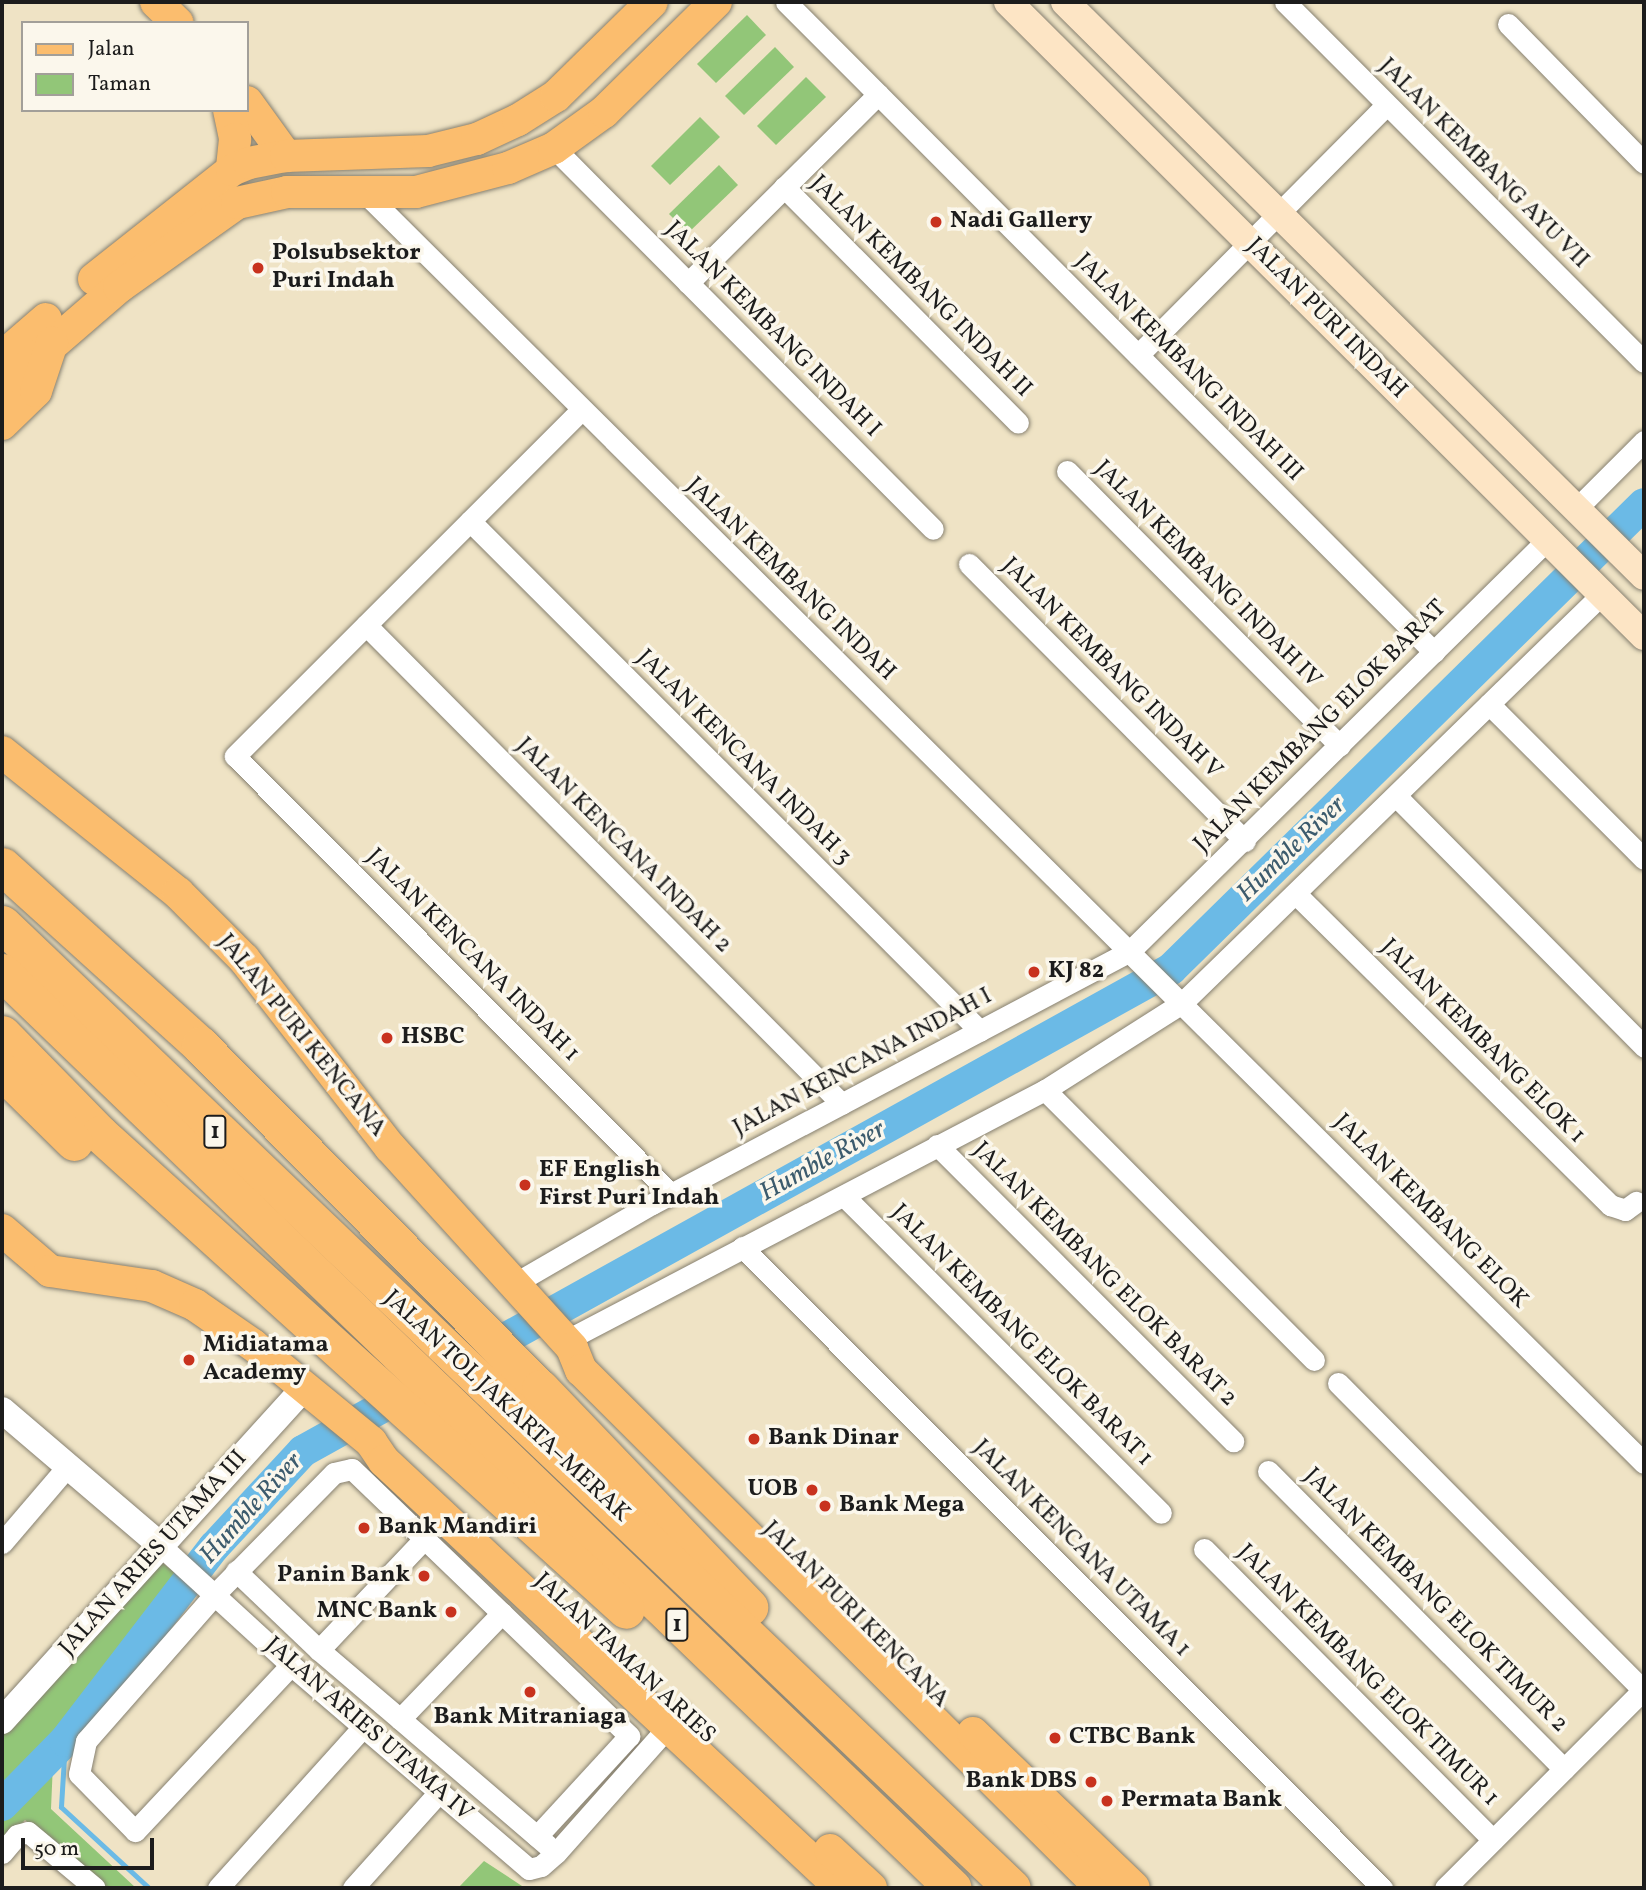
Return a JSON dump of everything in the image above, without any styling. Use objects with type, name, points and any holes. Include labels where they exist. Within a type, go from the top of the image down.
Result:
[{"type":"highway","points":[[2,866],[200,1045],[540,1388],[756,1615],[785,1649],[809,1693]]},
{"type":"highway","name":"JALAN TOL JAKARTA–MERAK","points":[[2,924],[430,1337],[1012,1888]]},
{"type":"highway","name":"JALAN TOL JAKARTA–MERAK","points":[[2,972],[404,1363],[470,1447]]},
{"type":"highway","points":[[2,1034],[100,1134],[357,1366],[470,1447],[810,1784],[846,1809],[875,1814],[953,1888]]},
{"type":"highway","points":[[2,1071],[134,1195],[292,1307]]},
{"type":"main road","points":[[156,2],[176,21]]},
{"type":"main road","points":[[2,357],[232,170],[286,156],[447,147],[518,120],[556,96],[652,2]]},
{"type":"main road","points":[[2,388],[52,342],[186,236],[237,203],[287,192],[416,192],[564,158],[585,128],[716,2]]},
{"type":"main road","name":"JALAN PURI INDAH","points":[[1008,2],[1644,636]]},
{"type":"main road","name":"JALAN PURI INDAH","points":[[1065,2],[1581,514],[1637,562]]},
{"type":"main road","points":[[556,96],[568,92],[585,98],[590,108],[585,128]]},
{"type":"main road","points":[[248,103],[286,156]]},
{"type":"main road","points":[[229,112],[234,139],[232,170]]},
{"type":"main road","points":[[2,424],[36,391],[52,342]]},
{"type":"main road","name":"JALAN PURI KENCANA","points":[[2,752],[178,892],[244,959],[390,1147],[517,1291],[565,1341],[581,1370],[1101,1888]]},
{"type":"main road","name":"JALAN TAMAN ARIES","points":[[2,1230],[50,1271],[152,1286],[195,1305],[313,1391],[367,1438],[384,1461],[674,1720],[871,1888]]},
{"type":"main road","name":"JALAN PURI KENCANA","points":[[565,1341],[594,1357],[1134,1888]]},
{"type":"main road","name":"JALAN TAMAN ARIES","points":[[674,1720],[841,1888]]},
{"type":"street","name":"JALAN KEMBANG INDAH III","points":[[786,2],[1434,652]]},
{"type":"street","name":"JALAN KEMBANG AYU VII","points":[[1285,2],[1644,362]]},
{"type":"street","points":[[1508,24],[1644,163]]},
{"type":"street","points":[[688,283],[878,94]]},
{"type":"street","points":[[1138,355],[1386,105]]},
{"type":"street","name":"JALAN KEMBANG INDAH I","points":[[564,158],[933,529]]},
{"type":"street","name":"JALAN KEMBANG INDAH II","points":[[784,187],[1018,423]]},
{"type":"street","name":"JALAN KEMBANG INDAH","points":[[366,194],[580,411],[1181,1002]]},
{"type":"street","points":[[366,625],[580,411]]},
{"type":"street","points":[[1581,514],[1644,441]]},
{"type":"street","name":"JALAN KEMBANG INDAH IV","points":[[1067,471],[1340,746]]},
{"type":"street","name":"JALAN KENCANA INDAH 3","points":[[470,521],[980,1031]]},
{"type":"street","name":"JALAN KEMBANG ELOK BARAT","points":[[1133,954],[1434,652],[1553,544]]},
{"type":"street","name":"JALAN KEMBANG INDAH V","points":[[969,564],[1245,841]]},
{"type":"street","points":[[565,1341],[1045,1090],[1181,1002],[1297,895],[1600,591]]},
{"type":"street","name":"JALAN KENCANA INDAH 1","points":[[366,625],[235,755],[671,1194]]},
{"type":"street","name":"JALAN KENCANA INDAH 2","points":[[366,625],[842,1104]]},
{"type":"street","points":[[1489,704],[1644,859]]},
{"type":"street","points":[[1396,796],[1644,1048]]},
{"type":"street","name":"JALAN KEMBANG ELOK 1","points":[[1297,895],[1610,1205],[1625,1210],[1636,1202]]},
{"type":"street","name":"JALAN KENCANA INDAH I","points":[[517,1291],[671,1194],[980,1031],[1133,954]]},
{"type":"street","name":"JALAN KEMBANG ELOK","points":[[1181,1002],[1644,1463]]},
{"type":"street","points":[[1045,1090],[1314,1360]]},
{"type":"street","name":"JALAN KEMBANG ELOK BARAT 2","points":[[937,1145],[1233,1441]]},
{"type":"street","name":"JALAN KEMBANG ELOK BARAT 1","points":[[844,1196],[1161,1513]]},
{"type":"street","name":"JALAN KENCANA UTAMA 1","points":[[742,1247],[1382,1888]]},
{"type":"street","points":[[1338,1383],[1644,1691],[1445,1888]]},
{"type":"street","name":"JALAN ARIES UTAMA III","points":[[2,1721],[313,1391]]},
{"type":"street","name":"JALAN ARIES UTAMA IV","points":[[2,1410],[522,1864],[535,1870],[556,1853]]},
{"type":"street","points":[[2,1543],[66,1468]]},
{"type":"street","points":[[291,1665],[141,1828],[129,1829],[85,1784],[79,1760],[86,1741],[209,1591],[236,1571],[334,1473],[344,1468],[352,1469],[646,1751]]},
{"type":"street","name":"JALAN KEMBANG ELOK TIMUR 2","points":[[1268,1471],[1564,1769]]},
{"type":"street","points":[[319,1650],[425,1538]]},
{"type":"street","name":"JALAN KEMBANG ELOK TIMUR 1","points":[[1204,1549],[1493,1840]]},
{"type":"street","points":[[236,1571],[319,1650],[556,1853],[674,1720]]},
{"type":"street","points":[[400,1719],[502,1613]]},
{"type":"street","points":[[218,1888],[363,1727]]},
{"type":"street","points":[[537,1836],[629,1737]]},
{"type":"street","points":[[353,1888],[440,1791]]},
{"type":"street","points":[[2,1853],[17,1835],[28,1832],[95,1888]]},
{"type":"green space","points":[[747,15],[766,35],[716,83],[697,64]]},
{"type":"green space","points":[[775,47],[794,67],[744,115],[725,96]]},
{"type":"green space","points":[[806,77],[826,97],[776,145],[757,126]]},
{"type":"green space","points":[[700,117],[720,137],[670,185],[651,166]]},
{"type":"green space","points":[[719,165],[738,185],[688,233],[669,214]]},
{"type":"green space","points":[[158,1560],[182,1577],[57,1740],[2,1800],[2,1734]]},
{"type":"green space","points":[[53,1763],[51,1809],[136,1888],[101,1888],[25,1820],[2,1844],[2,1819]]},
{"type":"green space","points":[[484,1861],[525,1888],[458,1888]]},
{"type":"waterway","name":"Humble River","points":[[2,1805],[65,1741],[214,1547],[303,1451],[1171,969],[1644,504]]},
{"type":"waterway","points":[[65,1741],[61,1807],[149,1888]]},
{"type":"place","name":"Nadi Gallery","points":[[936,222]]},
{"type":"place","name":"Polsubsektor Puri Indah","points":[[258,268]]},
{"type":"place","name":"KJ 82","points":[[1034,972]]},
{"type":"place","name":"HSBC","points":[[387,1038]]},
{"type":"place","name":"EF English First Puri Indah","points":[[525,1185]]},
{"type":"place","name":"Midiatama Academy","points":[[189,1360]]},
{"type":"place","name":"Bank Dinar","points":[[754,1439]]},
{"type":"place","name":"UOB","points":[[812,1490]]},
{"type":"place","name":"Bank Mega","points":[[825,1506]]},
{"type":"place","name":"Bank Mandiri","points":[[364,1528]]},
{"type":"place","name":"Panin Bank","points":[[424,1576]]},
{"type":"place","name":"MNC Bank","points":[[451,1612]]},
{"type":"place","name":"Bank Mitraniaga","points":[[530,1692]]},
{"type":"place","name":"CTBC Bank","points":[[1055,1738]]},
{"type":"place","name":"Bank DBS","points":[[1091,1782]]},
{"type":"place","name":"Permata Bank","points":[[1107,1801]]}]
